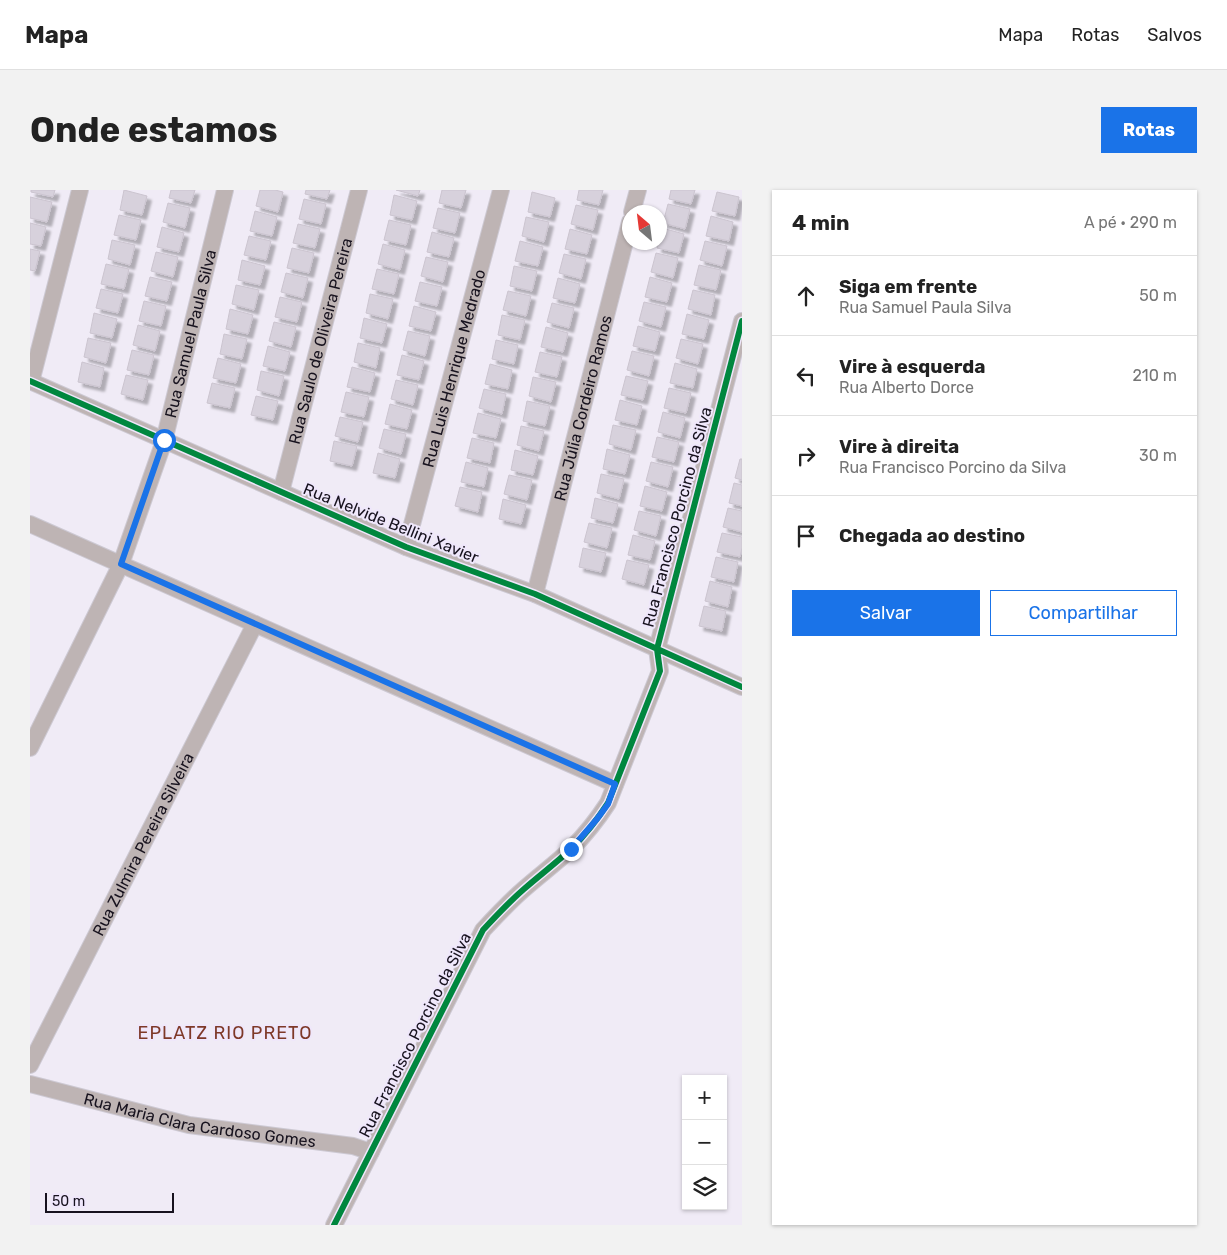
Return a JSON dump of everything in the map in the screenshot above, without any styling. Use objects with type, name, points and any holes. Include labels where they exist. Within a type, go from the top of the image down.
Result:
[{"type":"street","points":[[30,381],[80,190]]},
{"type":"street","name":"Rua Samuel Paula Silva","points":[[30,748],[121,564],[164,440],[225,190]]},
{"type":"street","name":"Rua Saulo de Oliveira Pereira","points":[[281,492],[359,190]]},
{"type":"street","name":"Rua Luis Henrique Medrado","points":[[406,548],[501,190]]},
{"type":"street","points":[[634,205],[638,190]]},
{"type":"street","name":"Rua Júlia Cordeiro Ramos","points":[[535,594],[623,250]]},
{"type":"street","name":"Rua Francisco Porcino da Silva","points":[[334,1225],[482,930],[586,834],[608,804],[660,671],[657,649],[742,321]]},
{"type":"street","name":"Rua Nelvide Bellini Xavier","points":[[30,381],[406,548],[535,594],[742,687]]},
{"type":"street","points":[[30,524],[615,784]]},
{"type":"street","name":"Rua Zulmira Pereira Silveira","points":[[30,1065],[255,624]]},
{"type":"street","name":"Rua Maria Clara Cardoso Gomes","points":[[30,1084],[189,1125],[354,1146],[371,1152]]},
{"type":"building","points":[[31,190],[55,190],[53,197],[31,192]]},
{"type":"building","points":[[124,190],[147,196],[142,215],[120,210]]},
{"type":"building","points":[[171,190],[195,190],[191,203],[169,198]]},
{"type":"building","points":[[260,190],[283,192],[278,212],[256,206]]},
{"type":"building","points":[[306,190],[330,190],[327,199],[305,194]]},
{"type":"building","points":[[396,190],[420,190],[418,196]]},
{"type":"building","points":[[442,190],[466,190],[461,208],[439,203]]},
{"type":"building","points":[[579,190],[603,190],[599,205],[577,200]]},
{"type":"building","points":[[671,190],[695,190],[691,204],[669,199]]},
{"type":"building","points":[[532,192],[555,198],[550,217],[528,212]]},
{"type":"building","points":[[717,192],[739,197],[735,216],[712,211]]},
{"type":"building","points":[[394,195],[417,201],[412,220],[390,215]]},
{"type":"building","points":[[30,197],[52,202],[47,222],[30,218]]},
{"type":"building","points":[[304,199],[326,204],[321,224],[299,219]]},
{"type":"building","points":[[168,203],[190,208],[185,228],[163,222]]},
{"type":"building","points":[[668,204],[690,209],[685,229],[667,224]]},
{"type":"building","points":[[576,205],[598,210],[593,230],[571,224]]},
{"type":"building","points":[[438,208],[460,213],[455,233],[433,228]]},
{"type":"building","points":[[255,211],[277,217],[272,236],[250,231]]},
{"type":"building","points":[[119,215],[141,220],[136,240],[114,235]]},
{"type":"building","points":[[711,216],[733,222],[729,241],[706,236]]},
{"type":"building","points":[[526,217],[549,222],[544,242],[522,236]]},
{"type":"building","points":[[389,220],[411,225],[406,245],[384,240]]},
{"type":"building","points":[[30,223],[46,227],[41,246],[30,244]]},
{"type":"building","points":[[298,224],[320,229],[315,248],[293,243]]},
{"type":"building","points":[[162,227],[184,233],[179,252],[157,247]]},
{"type":"building","points":[[570,229],[592,235],[587,254],[565,249]]},
{"type":"building","points":[[667,229],[684,234],[679,253],[666,250]]},
{"type":"building","points":[[432,232],[454,238],[449,257],[427,252]]},
{"type":"building","points":[[249,236],[271,241],[266,260],[244,255]]},
{"type":"building","points":[[112,240],[135,245],[130,265],[108,259]]},
{"type":"building","points":[[520,241],[543,247],[538,266],[515,261]]},
{"type":"building","points":[[705,241],[727,246],[722,266],[700,260]]},
{"type":"building","points":[[383,244],[405,250],[400,270],[378,264]]},
{"type":"building","points":[[292,248],[314,253],[309,273],[287,268]]},
{"type":"building","points":[[30,249],[40,251],[35,271],[30,270]]},
{"type":"building","points":[[156,252],[178,257],[173,277],[151,271]]},
{"type":"building","points":[[656,253],[678,258],[673,278],[651,272]]},
{"type":"building","points":[[564,254],[586,259],[581,279],[559,273]]},
{"type":"building","points":[[426,257],[448,262],[443,282],[421,276]]},
{"type":"building","points":[[242,260],[265,266],[260,285],[238,280]]},
{"type":"building","points":[[106,264],[129,269],[124,289],[101,284]]},
{"type":"building","points":[[699,265],[721,270],[716,290],[694,285]]},
{"type":"building","points":[[514,266],[537,271],[532,291],[510,286]]},
{"type":"building","points":[[377,269],[399,274],[394,294],[372,289]]},
{"type":"building","points":[[286,273],[308,278],[303,298],[281,292]]},
{"type":"building","points":[[150,277],[172,282],[167,301],[145,296]]},
{"type":"building","points":[[650,277],[672,283],[667,302],[645,297]]},
{"type":"building","points":[[558,278],[580,284],[575,303],[553,298]]},
{"type":"building","points":[[420,282],[442,287],[437,306],[415,301]]},
{"type":"building","points":[[236,285],[259,290],[254,310],[232,304]]},
{"type":"building","points":[[101,289],[123,294],[118,313],[96,308]]},
{"type":"building","points":[[693,290],[715,295],[711,315],[688,309]]},
{"type":"building","points":[[508,291],[531,296],[526,316],[503,310]]},
{"type":"building","points":[[370,294],[393,299],[388,319],[366,313]]},
{"type":"building","points":[[280,297],[302,302],[297,322],[275,317]]},
{"type":"building","points":[[144,301],[166,306],[161,326],[139,321]]},
{"type":"building","points":[[644,302],[666,307],[661,327],[639,321]]},
{"type":"building","points":[[552,303],[574,308],[569,328],[547,322]]},
{"type":"building","points":[[414,306],[436,312],[431,331],[409,326]]},
{"type":"building","points":[[230,309],[253,315],[248,334],[226,329]]},
{"type":"building","points":[[94,313],[117,319],[112,338],[90,333]]},
{"type":"building","points":[[687,314],[709,320],[704,339],[682,334]]},
{"type":"building","points":[[502,315],[525,320],[520,340],[498,335]]},
{"type":"building","points":[[364,318],[387,324],[382,343],[360,338]]},
{"type":"building","points":[[274,322],[296,327],[291,347],[269,341]]},
{"type":"building","points":[[138,325],[160,331],[155,351],[133,345]]},
{"type":"building","points":[[638,326],[660,332],[655,351],[633,346]]},
{"type":"building","points":[[546,327],[568,333],[563,352],[541,347]]},
{"type":"building","points":[[408,331],[430,336],[425,356],[403,350]]},
{"type":"building","points":[[224,334],[247,339],[242,359],[220,354]]},
{"type":"building","points":[[88,338],[111,343],[106,363],[84,357]]},
{"type":"building","points":[[681,339],[703,344],[698,364],[676,358]]},
{"type":"building","points":[[496,340],[518,345],[514,364],[492,359]]},
{"type":"building","points":[[358,343],[380,348],[376,368],[354,362]]},
{"type":"building","points":[[268,346],[290,352],[285,371],[263,366]]},
{"type":"building","points":[[132,350],[154,355],[149,375],[127,370]]},
{"type":"building","points":[[632,351],[654,356],[649,376],[627,370]]},
{"type":"building","points":[[540,352],[562,357],[557,377],[535,372]]},
{"type":"building","points":[[402,355],[424,361],[419,380],[397,375]]},
{"type":"building","points":[[218,358],[241,364],[236,383],[213,378]]},
{"type":"building","points":[[82,362],[104,368],[100,387],[78,382]]},
{"type":"building","points":[[675,363],[697,369],[693,388],[670,383]]},
{"type":"building","points":[[490,364],[512,370],[508,389],[485,384]]},
{"type":"building","points":[[352,367],[375,373],[370,392],[347,387]]},
{"type":"building","points":[[261,371],[284,376],[279,396],[257,390]]},
{"type":"building","points":[[126,375],[148,380],[143,400],[121,394]]},
{"type":"building","points":[[626,376],[648,381],[643,400],[621,395]]},
{"type":"building","points":[[533,377],[556,382],[551,402],[529,396]]},
{"type":"building","points":[[396,380],[418,385],[413,405],[391,399]]},
{"type":"building","points":[[212,383],[235,388],[230,408],[207,403]]},
{"type":"building","points":[[669,388],[691,393],[686,413],[664,408]]},
{"type":"building","points":[[484,389],[506,394],[502,414],[479,408]]},
{"type":"building","points":[[346,392],[369,397],[364,417],[341,412]]},
{"type":"building","points":[[256,396],[278,401],[273,420],[251,415]]},
{"type":"building","points":[[620,400],[642,406],[637,425],[615,420]]},
{"type":"building","points":[[527,401],[550,406],[545,426],[523,421]]},
{"type":"building","points":[[390,404],[412,410],[407,429],[385,424]]},
{"type":"building","points":[[663,412],[685,418],[680,438],[658,432]]},
{"type":"building","points":[[478,413],[501,419],[496,438],[473,433]]},
{"type":"building","points":[[340,417],[363,422],[358,442],[335,436]]},
{"type":"building","points":[[613,425],[636,430],[631,450],[609,444]]},
{"type":"building","points":[[521,426],[544,431],[539,451],[517,445]]},
{"type":"building","points":[[384,429],[406,434],[401,454],[379,448]]},
{"type":"building","points":[[657,437],[679,442],[674,462],[652,457]]},
{"type":"building","points":[[472,438],[494,443],[490,463],[467,458]]},
{"type":"building","points":[[334,441],[357,446],[352,466],[330,461]]},
{"type":"building","points":[[607,449],[630,455],[625,474],[603,469]]},
{"type":"building","points":[[515,450],[538,456],[533,475],[511,470]]},
{"type":"building","points":[[378,453],[400,459],[395,478],[373,473]]},
{"type":"building","points":[[740,459],[742,459],[742,480],[735,478]]},
{"type":"building","points":[[466,462],[488,468],[484,487],[461,482]]},
{"type":"building","points":[[651,462],[673,467],[668,487],[646,481]]},
{"type":"building","points":[[601,474],[624,479],[619,499],[597,493]]},
{"type":"building","points":[[509,475],[532,480],[527,500],[504,494]]},
{"type":"building","points":[[734,483],[742,485],[742,506],[729,503]]},
{"type":"building","points":[[645,486],[667,492],[662,511],[640,506]]},
{"type":"building","points":[[460,487],[482,492],[478,512],[455,506]]},
{"type":"building","points":[[595,498],[618,504],[613,523],[591,518]]},
{"type":"building","points":[[503,499],[526,505],[521,524],[499,519]]},
{"type":"building","points":[[728,508],[742,511],[742,532],[723,527]]},
{"type":"building","points":[[639,511],[661,516],[656,536],[634,530]]},
{"type":"building","points":[[589,523],[612,528],[607,548],[584,542]]},
{"type":"building","points":[[722,533],[742,537],[740,557],[717,552]]},
{"type":"building","points":[[633,535],[655,541],[650,560],[628,555]]},
{"type":"building","points":[[583,548],[606,553],[601,572],[579,567]]},
{"type":"building","points":[[716,557],[738,562],[734,582],[711,577]]},
{"type":"building","points":[[627,560],[649,565],[644,585],[622,579]]},
{"type":"building","points":[[710,581],[732,587],[728,607],[705,601]]},
{"type":"building","points":[[704,606],[726,611],[722,631],[699,626]]},
{"type":"cycle path","points":[[334,1225],[483,930],[518,894],[571,849],[591,827],[608,803],[660,671],[657,649],[742,321]]},
{"type":"cycle path","points":[[30,381],[406,547],[535,594],[742,687]]},
{"type":"district","name":"EPLATZ RIO PRETO","points":[[225,1033]]},
{"type":"route","points":[[164,440],[121,564],[615,784],[608,804],[586,834],[571,849]]}]
